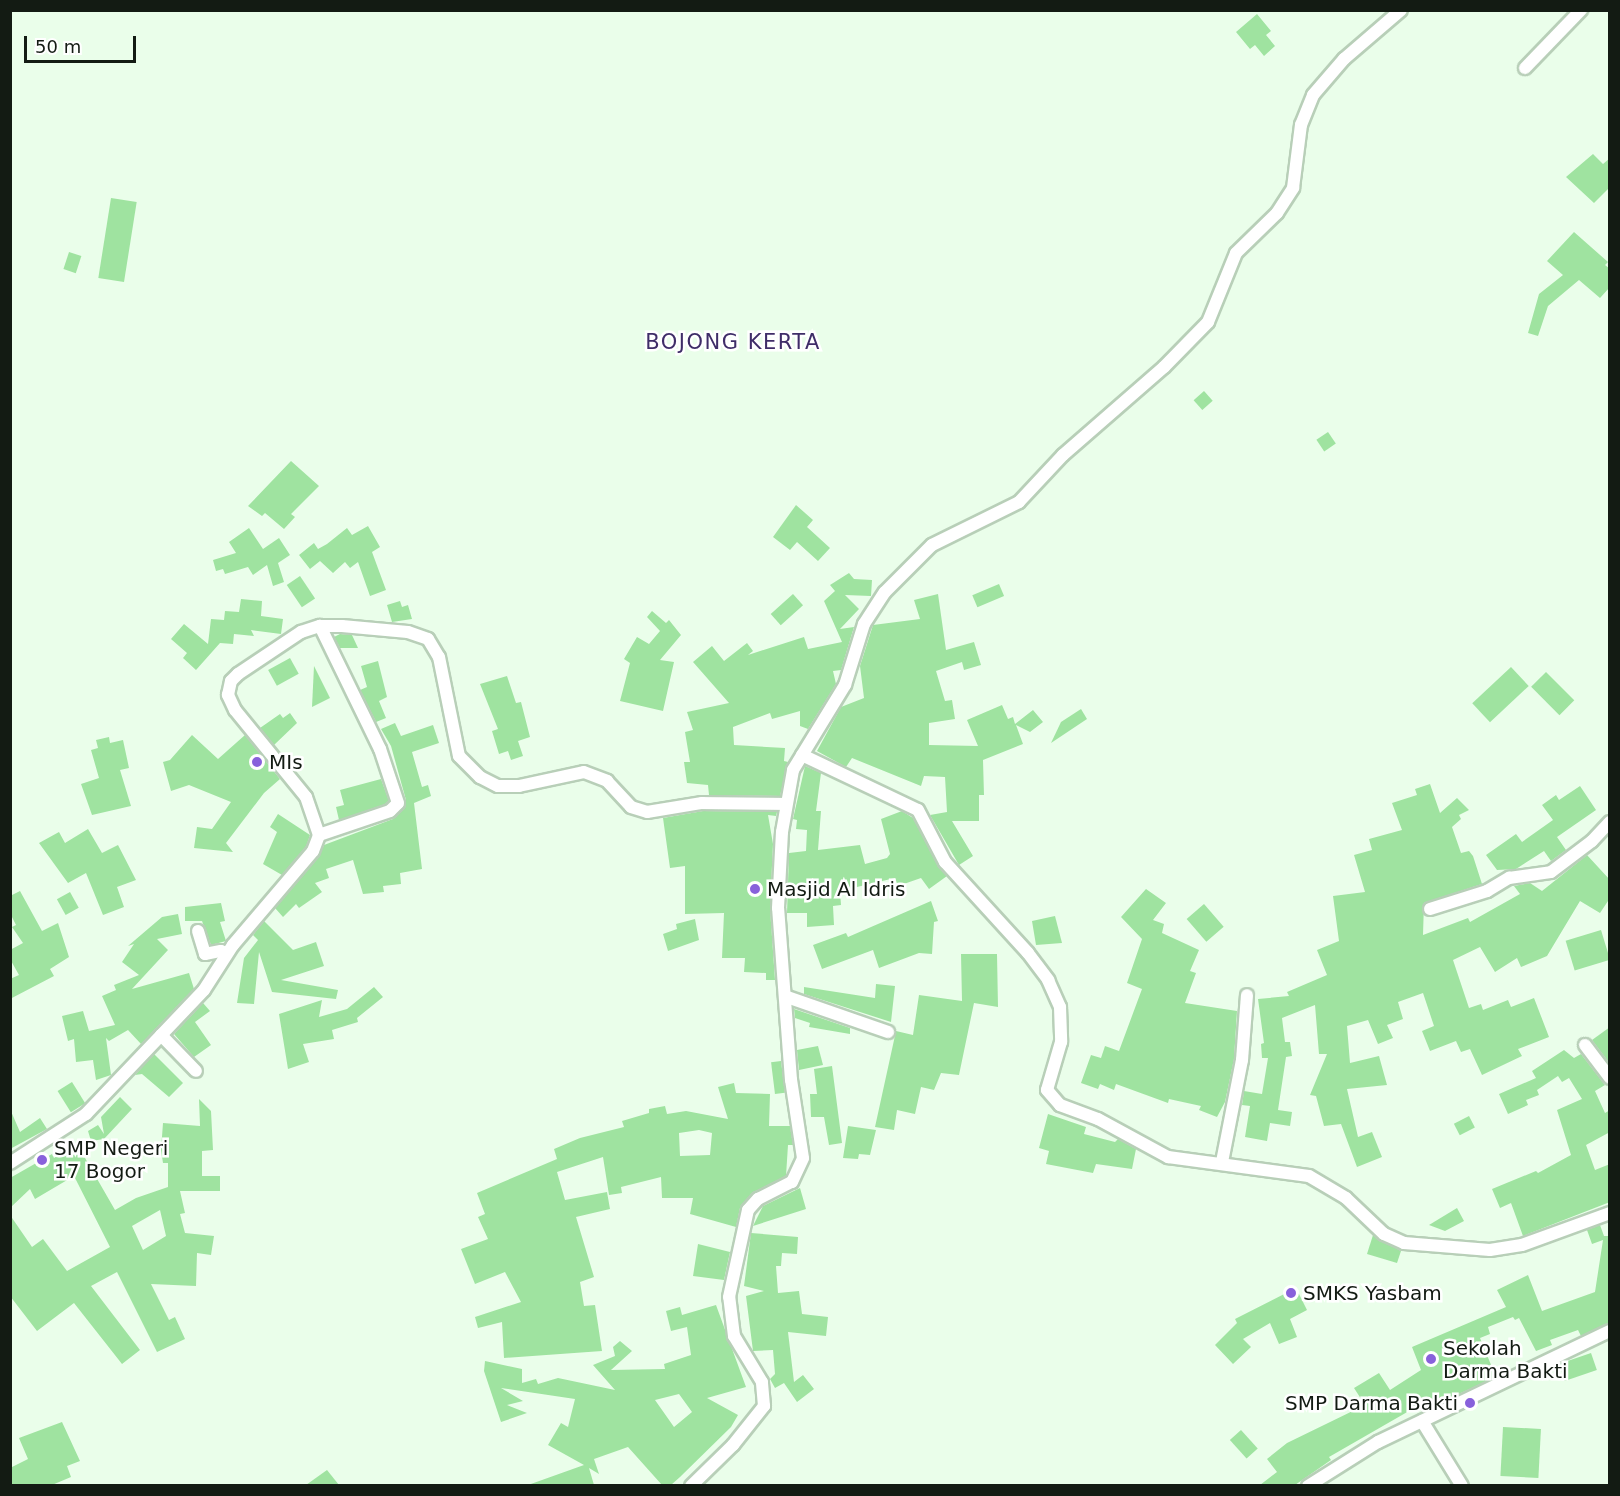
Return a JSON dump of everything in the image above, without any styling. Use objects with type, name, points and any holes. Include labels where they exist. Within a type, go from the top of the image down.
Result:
[{"type":"street","points":[[690,1485],[733,1444],[760,1413],[765,1401],[761,1378],[734,1336],[729,1305],[748,1210],[758,1199],[792,1182],[802,1164],[790,1071],[787,996],[778,891],[785,804],[790,776],[845,685],[864,624],[885,592],[937,542],[1019,502],[1063,455],[1164,367],[1208,322],[1236,253],[1278,213],[1293,188],[1301,124],[1313,94],[1344,59],[1401,10]]},
{"type":"street","points":[[1525,68],[1581,10]]},
{"type":"street","points":[[10,1163],[79,1121],[204,990],[226,954],[307,859],[319,835],[311,807],[299,786],[235,710],[228,695],[231,681],[259,658],[292,636],[320,626],[408,632],[428,639],[439,657],[459,756],[480,777],[498,786],[519,786],[584,772],[607,781],[631,807],[646,812],[702,803],[785,804]]},
{"type":"street","points":[[319,835],[390,812],[398,803],[380,749],[320,626]]},
{"type":"street","points":[[802,755],[918,810],[945,862],[991,909],[1043,974],[1055,996],[1062,1020],[1061,1042],[1048,1082],[1053,1100],[1163,1155],[1310,1176],[1346,1198],[1384,1234],[1411,1244],[1490,1250],[1522,1245],[1610,1213]]},
{"type":"street","points":[[1430,909],[1487,891],[1509,878],[1551,872],[1592,841],[1610,822]]},
{"type":"street","points":[[198,931],[205,954],[221,951],[226,954]]},
{"type":"street","points":[[1222,1162],[1242,1060],[1247,994]]},
{"type":"street","points":[[787,996],[888,1032]]},
{"type":"street","points":[[161,1035],[196,1071]]},
{"type":"street","points":[[1585,1045],[1610,1078]]},
{"type":"street","points":[[1308,1485],[1348,1458],[1610,1331]]},
{"type":"street","points":[[1422,1421],[1462,1485]]},
{"type":"building","points":[[1257,14],[1271,31],[1266,35],[1275,46],[1264,56],[1255,45],[1250,49],[1236,32]]},
{"type":"building","points":[[1593,154],[1603,164],[1610,158],[1610,187],[1594,203],[1566,177]]},
{"type":"building","points":[[111,198],[137,202],[124,282],[98,278]]},
{"type":"building","points":[[1574,232],[1608,262],[1605,265],[1610,269],[1610,287],[1600,298],[1579,280],[1548,306],[1538,336],[1528,333],[1539,294],[1563,275],[1547,261]]},
{"type":"building","points":[[69,252],[81,256],[76,273],[63,269]]},
{"type":"building","points":[[1204,391],[1213,401],[1202,410],[1194,400]]},
{"type":"building","points":[[1328,432],[1336,444],[1324,451],[1316,440]]},
{"type":"building","points":[[291,461],[319,486],[291,514],[295,517],[284,529],[265,513],[262,516],[248,506]]},
{"type":"building","points":[[796,505],[813,520],[807,527],[830,548],[818,561],[797,542],[790,550],[773,537]]},
{"type":"building","points":[[368,526],[380,547],[372,552],[386,590],[370,596],[358,562],[350,568],[345,562],[333,573],[320,561],[310,569],[299,555],[314,543],[318,549],[327,544],[347,528],[352,535]]},
{"type":"building","points":[[249,528],[263,549],[279,538],[290,555],[278,563],[284,582],[273,586],[267,565],[253,575],[248,567],[225,574],[223,569],[216,571],[213,560],[236,553],[229,542]]},
{"type":"building","points":[[849,573],[854,579],[872,580],[871,596],[845,595],[859,609],[840,629],[854,627],[841,670],[833,671],[836,684],[808,729],[800,726],[800,711],[772,719],[770,713],[733,727],[734,745],[785,748],[784,761],[788,762],[780,796],[709,795],[708,785],[687,783],[684,762],[690,762],[685,732],[693,730],[687,712],[729,703],[693,662],[712,646],[724,661],[747,643],[753,651],[748,655],[804,637],[808,649],[842,642],[824,601],[835,591],[830,585]]},
{"type":"building","points":[[300,576],[315,598],[302,607],[287,585]]},
{"type":"building","points":[[999,584],[1004,596],[977,607],[972,595]]},
{"type":"building","points":[[793,594],[803,605],[781,625],[771,614]]},
{"type":"building","points":[[938,594],[946,650],[974,642],[981,665],[964,670],[962,662],[936,671],[945,701],[952,700],[955,719],[929,723],[929,745],[978,746],[967,720],[1002,705],[1008,719],[1013,717],[1015,724],[1033,710],[1043,722],[1030,732],[1016,725],[1023,744],[983,760],[984,795],[979,795],[979,821],[952,821],[973,856],[959,865],[930,815],[947,812],[945,777],[924,776],[921,786],[852,758],[846,767],[817,751],[841,707],[864,698],[860,666],[873,625],[920,619],[914,600]]},
{"type":"building","points":[[241,599],[262,601],[261,616],[283,619],[281,634],[251,630],[254,636],[234,634],[233,644],[220,643],[196,670],[183,658],[187,653],[171,639],[184,624],[208,644],[211,619],[224,620],[225,611],[239,612]]},
{"type":"building","points":[[400,601],[402,607],[408,605],[412,619],[392,622],[387,605]]},
{"type":"building","points":[[652,611],[666,623],[669,620],[681,635],[660,660],[674,662],[663,711],[620,701],[630,663],[624,659],[637,637],[649,644],[660,631],[647,617]]},
{"type":"building","points":[[340,634],[352,635],[358,648],[340,648],[334,637]]},
{"type":"building","points":[[290,658],[299,674],[277,686],[268,670]]},
{"type":"building","points":[[378,661],[387,697],[379,701],[386,718],[376,722],[360,690],[367,687],[361,666]]},
{"type":"building","points":[[314,666],[330,698],[312,707]]},
{"type":"building","points":[[1511,667],[1529,686],[1490,722],[1472,703]]},
{"type":"building","points":[[1546,672],[1574,700],[1559,715],[1531,687]]},
{"type":"building","points":[[507,676],[516,703],[521,702],[530,737],[518,741],[523,756],[511,760],[508,751],[499,754],[492,731],[498,729],[480,684]]},
{"type":"building","points":[[1081,709],[1087,719],[1051,743],[1061,722]]},
{"type":"building","points":[[290,713],[297,723],[274,745],[260,728],[280,714],[283,718]]},
{"type":"building","points":[[395,723],[401,736],[433,725],[439,743],[412,752],[422,787],[428,785],[431,796],[414,803],[422,869],[400,873],[401,884],[383,886],[384,892],[363,894],[353,860],[326,869],[329,878],[315,883],[322,892],[299,908],[296,904],[283,917],[275,908],[319,856],[324,845],[393,819],[404,808],[406,800],[391,746],[381,729]]},
{"type":"building","points":[[192,735],[218,759],[245,735],[280,779],[264,793],[226,843],[233,852],[194,848],[197,827],[212,829],[231,802],[189,785],[171,791],[163,762],[170,760]]},
{"type":"building","points":[[109,737],[110,743],[123,740],[129,768],[120,770],[131,806],[92,815],[81,784],[99,778],[91,750],[98,748],[96,740]]},
{"type":"building","points":[[805,766],[821,773],[816,811],[821,811],[818,850],[860,845],[865,864],[887,858],[890,854],[881,819],[902,811],[913,818],[947,876],[929,889],[921,878],[898,886],[895,878],[840,891],[841,905],[833,906],[834,925],[807,927],[807,913],[787,913],[789,853],[806,851],[807,830],[796,829],[797,820],[793,819]]},
{"type":"building","points":[[381,779],[389,801],[386,804],[339,820],[336,807],[344,805],[340,790]]},
{"type":"building","points":[[1430,784],[1440,813],[1457,798],[1469,810],[1459,815],[1461,819],[1452,827],[1461,853],[1469,851],[1473,856],[1482,884],[1424,903],[1423,935],[1468,918],[1470,922],[1520,894],[1514,886],[1530,883],[1542,891],[1587,855],[1610,880],[1610,898],[1600,913],[1580,901],[1547,956],[1521,967],[1517,958],[1495,972],[1480,947],[1453,960],[1469,1008],[1481,1004],[1483,1010],[1508,1000],[1511,1007],[1534,998],[1549,1037],[1518,1049],[1522,1056],[1482,1075],[1470,1049],[1461,1052],[1456,1041],[1430,1051],[1422,1031],[1434,1026],[1423,993],[1398,1002],[1403,1019],[1387,1025],[1393,1038],[1378,1044],[1368,1020],[1347,1026],[1350,1063],[1379,1056],[1387,1085],[1347,1089],[1358,1137],[1372,1132],[1382,1157],[1357,1167],[1341,1124],[1324,1126],[1316,1096],[1310,1095],[1327,1054],[1319,1054],[1315,1005],[1282,1018],[1285,1042],[1290,1042],[1292,1056],[1286,1057],[1278,1110],[1292,1112],[1290,1126],[1270,1123],[1267,1141],[1245,1137],[1250,1106],[1242,1105],[1244,1091],[1262,1094],[1268,1058],[1262,1058],[1261,1044],[1264,1043],[1258,999],[1289,996],[1287,992],[1327,975],[1317,950],[1339,941],[1333,896],[1365,892],[1354,855],[1372,850],[1369,839],[1402,830],[1392,803],[1417,795],[1415,789]]},
{"type":"building","points":[[1580,786],[1596,810],[1557,837],[1566,850],[1551,861],[1544,851],[1516,869],[1497,870],[1486,855],[1516,834],[1522,842],[1553,820],[1542,805],[1556,795],[1559,800]]},
{"type":"building","points":[[703,811],[777,812],[776,816],[768,815],[773,844],[770,908],[775,980],[766,980],[766,973],[744,972],[745,958],[722,958],[724,913],[685,914],[685,866],[670,868],[663,818]]},
{"type":"building","points":[[278,814],[310,835],[306,847],[282,875],[263,864],[277,832],[270,827]]},
{"type":"building","points":[[88,829],[102,853],[118,845],[136,880],[117,887],[124,907],[103,915],[86,873],[68,883],[39,843],[59,832],[65,843]]},
{"type":"building","points":[[1146,889],[1166,903],[1153,920],[1164,924],[1162,933],[1199,950],[1190,971],[1196,973],[1185,1003],[1237,1011],[1234,1059],[1225,1102],[1217,1117],[1199,1110],[1201,1106],[1169,1099],[1168,1103],[1116,1084],[1114,1090],[1100,1084],[1098,1089],[1081,1083],[1091,1055],[1101,1058],[1105,1046],[1119,1051],[1142,989],[1127,983],[1142,939],[1121,917]]},
{"type":"building","points":[[20,891],[42,931],[58,923],[69,957],[50,969],[54,976],[10,999],[10,979],[19,975],[10,959],[10,950],[23,943],[12,927],[16,925],[10,913],[10,896]]},
{"type":"building","points":[[70,892],[79,908],[66,915],[57,899]]},
{"type":"building","points":[[931,901],[938,921],[934,922],[932,954],[919,953],[879,968],[873,950],[822,969],[813,945],[846,933],[848,937]]},
{"type":"building","points":[[221,903],[225,921],[220,922],[226,941],[211,945],[202,921],[185,921],[185,907]]},
{"type":"building","points":[[1204,904],[1224,927],[1206,942],[1187,919]]},
{"type":"building","points":[[178,914],[182,934],[157,939],[168,950],[132,989],[189,973],[194,989],[141,1044],[128,1030],[109,1041],[106,1038],[111,1075],[96,1080],[93,1060],[76,1062],[74,1039],[68,1041],[62,1016],[83,1011],[89,1031],[115,1025],[102,996],[116,990],[114,985],[139,975],[122,962],[134,944],[128,946],[162,917]]},
{"type":"building","points":[[1055,916],[1062,943],[1036,945],[1032,921]]},
{"type":"building","points":[[695,919],[699,940],[668,951],[663,934],[677,929],[676,924]]},
{"type":"building","points":[[264,921],[293,950],[316,942],[324,966],[281,980],[338,990],[336,999],[272,992],[259,952],[254,1004],[237,1003],[244,958],[258,940],[253,935]]},
{"type":"building","points":[[1601,930],[1610,960],[1575,970],[1566,941]]},
{"type":"building","points":[[961,954],[997,954],[998,1007],[974,1003],[959,1075],[941,1073],[934,1090],[921,1087],[915,1114],[897,1110],[894,1130],[875,1127],[896,1031],[913,1035],[919,995],[962,1001]]},
{"type":"building","points":[[876,984],[895,986],[891,1022],[804,994],[804,987],[875,998]]},
{"type":"building","points":[[374,987],[383,997],[357,1018],[358,1022],[332,1030],[334,1039],[303,1044],[309,1062],[288,1069],[279,1014],[322,1000],[319,1017],[347,1009]]},
{"type":"building","points":[[203,1003],[210,1011],[195,1022],[211,1045],[194,1057],[174,1034]]},
{"type":"building","points":[[794,1009],[850,1028],[850,1034],[809,1027],[810,1023],[795,1018]]},
{"type":"building","points":[[1610,1027],[1610,1064],[1592,1040]]},
{"type":"building","points":[[818,1046],[823,1065],[799,1070],[797,1050]]},
{"type":"building","points":[[1564,1050],[1574,1058],[1581,1054],[1605,1085],[1595,1091],[1605,1113],[1610,1110],[1610,1132],[1586,1145],[1595,1170],[1610,1164],[1610,1202],[1523,1236],[1511,1203],[1500,1208],[1492,1189],[1536,1171],[1538,1173],[1571,1155],[1557,1110],[1582,1099],[1569,1078],[1562,1082],[1558,1076],[1537,1090],[1539,1095],[1526,1100],[1528,1105],[1508,1114],[1499,1094],[1536,1078],[1532,1071]]},
{"type":"building","points":[[154,1054],[183,1083],[169,1097],[142,1074],[135,1075]]},
{"type":"building","points":[[781,1061],[785,1093],[775,1094],[771,1062]]},
{"type":"building","points":[[832,1066],[842,1143],[829,1145],[824,1117],[811,1117],[810,1094],[817,1094],[814,1069]]},
{"type":"building","points":[[72,1082],[85,1103],[71,1112],[58,1091]]},
{"type":"building","points":[[734,1083],[736,1093],[770,1094],[769,1126],[790,1126],[793,1145],[788,1145],[786,1176],[752,1193],[740,1208],[736,1227],[690,1214],[693,1198],[662,1198],[661,1177],[621,1187],[622,1193],[609,1195],[603,1157],[557,1172],[565,1200],[607,1192],[610,1209],[576,1217],[594,1277],[580,1282],[584,1306],[595,1305],[602,1351],[504,1358],[502,1322],[478,1328],[475,1317],[521,1302],[505,1272],[475,1284],[461,1249],[488,1239],[478,1217],[485,1214],[477,1193],[557,1159],[554,1149],[580,1138],[624,1127],[622,1121],[649,1113],[649,1109],[665,1106],[667,1114],[686,1111],[728,1119],[718,1087]],"holes":[[[699,1130],[712,1133],[710,1155],[680,1156],[679,1133]]]},
{"type":"building","points":[[120,1097],[132,1109],[104,1139],[91,1141],[88,1131],[98,1125],[104,1134],[101,1117]]},
{"type":"building","points":[[199,1099],[211,1111],[213,1150],[202,1151],[202,1176],[220,1176],[220,1191],[180,1191],[185,1213],[180,1214],[185,1233],[214,1236],[211,1255],[197,1253],[196,1286],[151,1284],[169,1320],[175,1317],[185,1339],[157,1352],[117,1272],[91,1286],[140,1350],[122,1364],[74,1303],[37,1331],[10,1296],[10,1215],[32,1247],[43,1239],[67,1271],[110,1247],[74,1176],[35,1199],[30,1189],[10,1208],[10,1178],[52,1154],[54,1158],[77,1144],[115,1210],[136,1198],[168,1187],[168,1163],[163,1163],[161,1150],[163,1123],[200,1126]],"holes":[[[160,1210],[166,1236],[143,1250],[132,1226]]]},
{"type":"building","points":[[10,1109],[20,1132],[40,1118],[47,1129],[10,1149]]},
{"type":"building","points":[[1048,1114],[1086,1127],[1084,1134],[1115,1142],[1118,1139],[1136,1149],[1132,1169],[1096,1164],[1093,1173],[1046,1164],[1049,1151],[1039,1148]]},
{"type":"building","points":[[1469,1116],[1475,1128],[1460,1135],[1454,1124]]},
{"type":"building","points":[[848,1126],[876,1130],[870,1155],[859,1154],[858,1159],[843,1158]]},
{"type":"building","points":[[800,1188],[806,1209],[753,1226],[763,1206]]},
{"type":"building","points":[[1457,1208],[1464,1221],[1445,1231],[1429,1225]]},
{"type":"building","points":[[1600,1225],[1604,1236],[1610,1236],[1610,1323],[1581,1336],[1578,1330],[1550,1340],[1552,1345],[1536,1351],[1519,1318],[1515,1320],[1513,1317],[1488,1327],[1490,1334],[1480,1338],[1496,1377],[1437,1404],[1434,1399],[1409,1411],[1329,1457],[1331,1460],[1295,1485],[1260,1485],[1277,1472],[1267,1459],[1287,1443],[1365,1405],[1354,1388],[1379,1373],[1390,1390],[1421,1370],[1412,1347],[1506,1307],[1497,1290],[1528,1275],[1542,1311],[1595,1292],[1603,1240],[1592,1244],[1587,1230]]},
{"type":"building","points":[[751,1233],[798,1237],[797,1254],[782,1253],[781,1266],[776,1266],[778,1293],[799,1291],[802,1314],[828,1317],[826,1336],[788,1332],[794,1382],[803,1375],[814,1389],[797,1402],[784,1383],[775,1388],[770,1379],[775,1374],[773,1350],[753,1351],[746,1296],[764,1291],[744,1286]]},
{"type":"building","points":[[1373,1235],[1401,1251],[1397,1263],[1367,1254]]},
{"type":"building","points":[[698,1244],[730,1252],[724,1280],[693,1276]]},
{"type":"building","points":[[1296,1288],[1307,1310],[1290,1319],[1297,1337],[1279,1344],[1270,1323],[1243,1339],[1251,1347],[1233,1364],[1215,1345],[1237,1323],[1235,1319]]},
{"type":"building","points":[[716,1305],[746,1387],[707,1398],[738,1415],[731,1427],[671,1485],[662,1485],[628,1447],[594,1459],[599,1474],[589,1468],[594,1485],[528,1485],[584,1465],[548,1445],[561,1423],[568,1427],[575,1399],[501,1388],[523,1401],[507,1405],[527,1413],[501,1422],[484,1371],[485,1361],[522,1369],[522,1383],[536,1379],[538,1384],[558,1378],[615,1390],[593,1365],[615,1356],[613,1347],[620,1341],[632,1351],[611,1370],[665,1369],[664,1364],[691,1355],[687,1327],[671,1331],[666,1311],[680,1307],[682,1315]],"holes":[[[679,1394],[692,1412],[674,1427],[655,1400]]]},
{"type":"building","points":[[1591,1353],[1597,1370],[1565,1381],[1559,1364]]},
{"type":"building","points":[[62,1422],[80,1461],[67,1466],[71,1477],[52,1485],[10,1485],[10,1468],[28,1459],[19,1438]]},
{"type":"building","points":[[1503,1427],[1541,1429],[1538,1478],[1500,1476]]},
{"type":"building","points":[[1241,1430],[1258,1449],[1247,1459],[1230,1440]]},
{"type":"building","points":[[327,1470],[339,1485],[306,1485]]},
{"type":"place","name":"MIs","points":[[257,762]]},
{"type":"place","name":"Masjid Al Idris","points":[[755,889]]},
{"type":"place","name":"SMP Negeri 17 Bogor","points":[[42,1160]]},
{"type":"place","name":"SMKS Yasbam","points":[[1291,1293]]},
{"type":"place","name":"Sekolah Darma Bakti","points":[[1431,1359]]},
{"type":"place","name":"SMP Darma Bakti","points":[[1470,1403]]},
{"type":"district","name":"BOJONG KERTA","points":[[733,342]]}]
